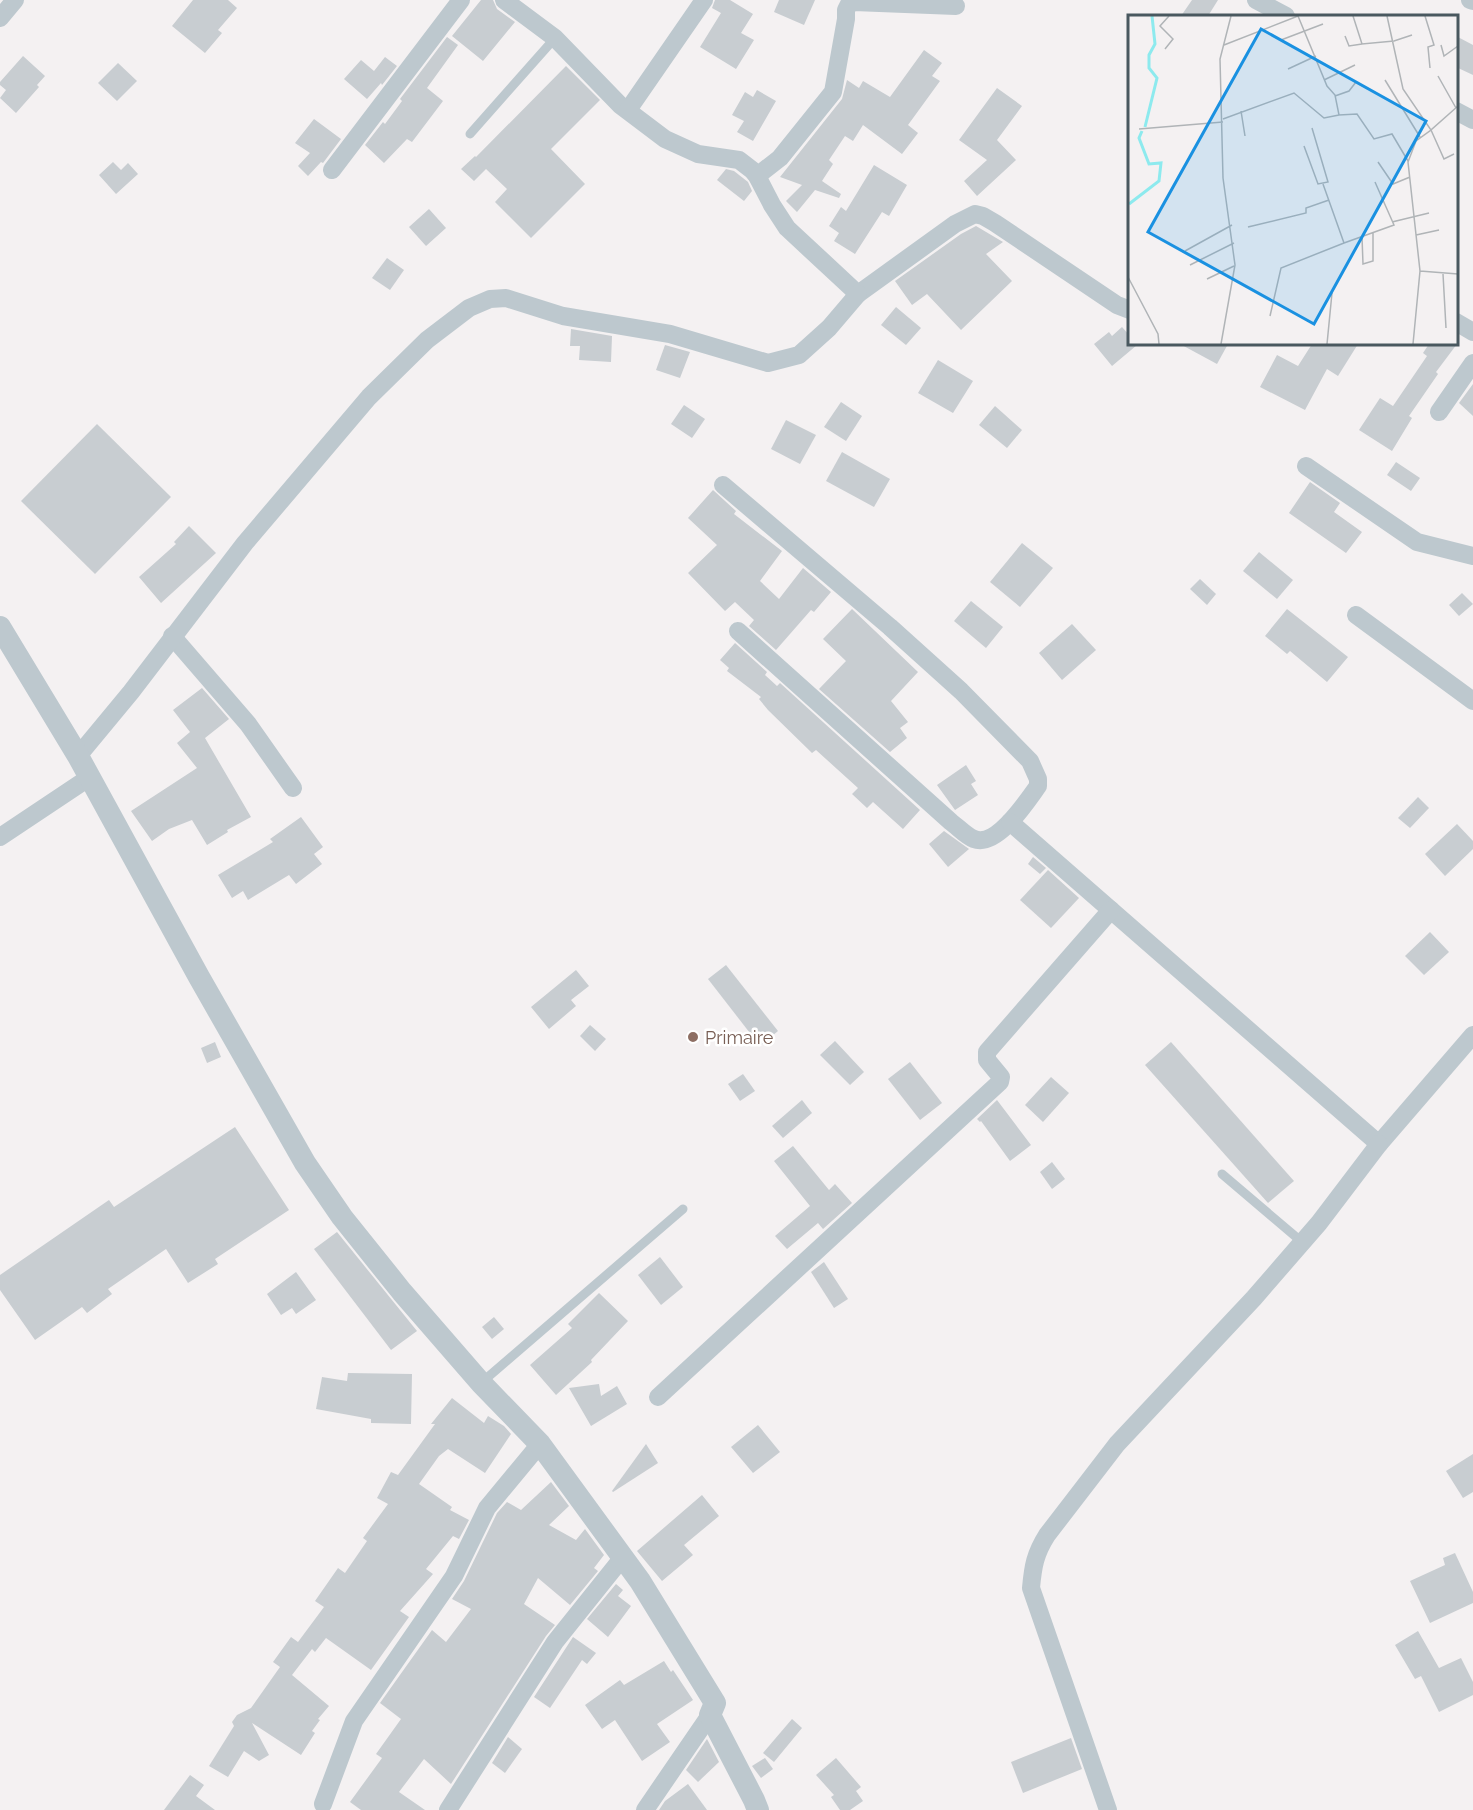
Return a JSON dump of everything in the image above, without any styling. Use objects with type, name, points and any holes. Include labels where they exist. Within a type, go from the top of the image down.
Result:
[{"type":"street","points":[[0,18],[15,0]]},
{"type":"street","points":[[332,170],[462,0]]},
{"type":"street","points":[[504,0],[555,38],[628,110],[665,139],[698,154],[739,160],[752,170],[771,205],[787,228],[858,294]]},
{"type":"street","points":[[628,110],[704,0]]},
{"type":"street","points":[[1256,0],[1284,15]]},
{"type":"street","points":[[757,176],[780,158],[833,92],[846,10],[849,4],[854,2],[956,6]]},
{"type":"street","points":[[1458,112],[1473,120]]},
{"type":"street","points":[[78,756],[131,692],[245,543],[369,397],[427,340],[469,308],[490,299],[506,298],[563,316],[670,334],[768,363],[799,355],[829,328],[858,294],[955,224],[975,214],[994,222],[1117,305],[1128,309]]},
{"type":"street","points":[[1458,323],[1473,332]]},
{"type":"street","points":[[1439,412],[1473,363]]},
{"type":"street","points":[[1306,466],[1417,542],[1473,556]]},
{"type":"street","points":[[723,485],[961,691],[1030,762],[1038,779],[1038,786],[1010,822],[990,838],[974,839],[951,822],[738,631]]},
{"type":"street","points":[[1356,615],[1473,701]]},
{"type":"street","points":[[0,627],[90,777],[199,977],[305,1163],[342,1217],[394,1282],[481,1383],[540,1444],[640,1581],[715,1703],[710,1715],[645,1810]]},
{"type":"street","points":[[172,636],[249,723],[293,788]]},
{"type":"street","points":[[0,837],[90,777]]},
{"type":"street","points":[[1010,822],[1379,1144]]},
{"type":"street","points":[[658,1397],[1000,1082],[1001,1077],[987,1060],[987,1052],[1111,910]]},
{"type":"street","points":[[1108,1810],[1031,1588],[1037,1551],[1118,1444],[1254,1298],[1319,1223],[1379,1144],[1473,1035]]},
{"type":"street","points":[[323,1804],[354,1721],[454,1576],[487,1508],[540,1444]]},
{"type":"street","points":[[448,1810],[555,1642],[623,1557]]},
{"type":"street","points":[[710,1715],[758,1810]]},
{"type":"lane","points":[[470,134],[555,38]]},
{"type":"lane","points":[[1222,1174],[1302,1242]]},
{"type":"lane","points":[[481,1383],[683,1209]]},
{"type":"building","points":[[193,0],[228,0],[237,8],[218,30],[222,33],[205,53],[172,26]]},
{"type":"building","points":[[481,0],[493,0],[497,9],[515,22],[483,61],[452,36]]},
{"type":"building","points":[[715,0],[730,0],[753,14],[741,33],[754,40],[736,69],[700,47],[721,13],[712,8]]},
{"type":"building","points":[[779,0],[815,0],[804,25],[774,12]]},
{"type":"building","points":[[1192,0],[1218,0],[1209,15],[1182,15]]},
{"type":"building","points":[[447,37],[458,45],[427,88],[443,101],[412,142],[407,139],[384,163],[365,145],[383,122],[385,124],[402,101],[400,99]]},
{"type":"building","points":[[1458,37],[1473,45],[1473,75],[1458,68]]},
{"type":"building","points":[[924,50],[942,63],[932,76],[940,81],[908,125],[918,133],[902,154],[863,125],[853,141],[845,136],[829,160],[833,164],[822,181],[841,194],[839,198],[815,190],[797,212],[786,201],[802,185],[780,177],[842,99],[847,80],[859,88],[863,81],[890,97]]},
{"type":"building","points":[[23,56],[45,76],[37,85],[39,87],[16,113],[0,98],[6,90],[0,82]]},
{"type":"building","points":[[385,57],[397,66],[367,99],[344,79],[361,60],[374,71]]},
{"type":"building","points":[[118,63],[137,81],[117,101],[98,83]]},
{"type":"building","points":[[566,66],[600,100],[551,149],[585,184],[531,238],[495,202],[507,189],[486,169],[474,181],[461,169],[476,157]]},
{"type":"building","points":[[997,88],[1022,106],[997,140],[1016,160],[977,196],[964,181],[987,160],[959,140]]},
{"type":"building","points":[[757,90],[776,101],[753,141],[737,132],[744,121],[732,115],[745,92],[753,97]]},
{"type":"building","points":[[314,119],[341,139],[323,163],[321,162],[308,176],[298,166],[310,153],[295,143]]},
{"type":"building","points":[[113,162],[121,170],[128,163],[138,174],[116,194],[99,175]]},
{"type":"building","points":[[874,165],[907,185],[889,216],[882,212],[855,254],[834,241],[839,233],[829,226],[841,207],[846,211]]},
{"type":"building","points":[[726,169],[734,171],[748,182],[752,191],[744,201],[717,180]]},
{"type":"building","points":[[429,209],[446,228],[426,246],[409,227]]},
{"type":"building","points":[[976,226],[1003,242],[986,254],[1012,281],[961,330],[927,294],[912,305],[895,281],[961,234]]},
{"type":"building","points":[[387,258],[404,270],[390,290],[372,278]]},
{"type":"building","points":[[896,307],[921,328],[906,345],[881,325]]},
{"type":"building","points":[[1122,327],[1128,334],[1128,345],[1137,345],[1112,366],[1094,344],[1109,332],[1112,336]]},
{"type":"building","points":[[571,329],[612,336],[611,362],[579,360],[580,346],[570,346]]},
{"type":"building","points":[[665,345],[690,352],[680,378],[656,370]]},
{"type":"building","points":[[1182,345],[1227,345],[1217,364]]},
{"type":"building","points":[[1311,345],[1357,345],[1338,376],[1327,369],[1305,410],[1260,387],[1277,355],[1298,366]]},
{"type":"building","points":[[1428,345],[1456,345],[1436,372],[1438,374],[1409,416],[1412,418],[1392,451],[1359,430],[1380,398],[1393,406],[1427,356],[1423,353]]},
{"type":"building","points":[[938,360],[973,381],[953,413],[918,393]]},
{"type":"building","points":[[1473,384],[1473,416],[1459,403]]},
{"type":"building","points":[[841,402],[862,416],[846,441],[824,427]]},
{"type":"building","points":[[684,405],[705,419],[692,438],[671,424]]},
{"type":"building","points":[[995,406],[1022,430],[1007,448],[979,425]]},
{"type":"building","points":[[786,420],[816,435],[800,464],[771,449]]},
{"type":"building","points":[[97,424],[171,497],[95,574],[21,501]]},
{"type":"building","points":[[842,452],[890,479],[874,507],[826,481]]},
{"type":"building","points":[[1396,462],[1420,478],[1411,491],[1387,475]]},
{"type":"building","points":[[1310,482],[1340,503],[1334,512],[1362,532],[1346,553],[1289,513]]},
{"type":"building","points":[[713,490],[736,511],[734,514],[782,551],[760,581],[779,599],[803,568],[831,592],[814,612],[811,610],[776,650],[749,626],[754,620],[735,602],[725,611],[688,573],[717,545],[688,518]]},
{"type":"building","points":[[189,526],[216,553],[161,603],[139,577],[176,544],[174,542]]},
{"type":"building","points":[[1022,543],[1053,568],[1020,607],[990,582]]},
{"type":"building","points":[[1259,552],[1293,580],[1277,599],[1243,571]]},
{"type":"building","points":[[1200,579],[1216,594],[1207,605],[1190,589]]},
{"type":"building","points":[[1462,593],[1473,604],[1459,616],[1449,605]]},
{"type":"building","points":[[971,601],[1003,627],[986,648],[954,621]]},
{"type":"building","points":[[852,609],[918,672],[891,701],[908,722],[900,728],[907,738],[890,752],[819,689],[846,661],[823,639]]},
{"type":"building","points":[[1287,609],[1348,657],[1327,682],[1290,651],[1287,654],[1265,636]]},
{"type":"building","points":[[1072,624],[1096,650],[1062,680],[1039,653]]},
{"type":"building","points":[[735,643],[767,672],[765,675],[777,686],[780,683],[920,810],[903,829],[873,802],[867,808],[852,794],[858,788],[816,750],[812,753],[768,710],[759,699],[761,697],[727,671],[729,668],[720,660]]},
{"type":"building","points":[[202,688],[229,719],[205,738],[251,817],[227,830],[228,832],[207,845],[192,820],[169,829],[152,841],[131,811],[197,768],[177,743],[190,732],[173,710]]},
{"type":"building","points":[[966,765],[976,781],[971,784],[978,795],[955,810],[937,785]]},
{"type":"building","points":[[1418,797],[1429,808],[1410,828],[1398,818]]},
{"type":"building","points":[[301,817],[323,847],[314,854],[322,864],[296,884],[289,875],[248,900],[243,891],[232,898],[218,875],[273,842],[270,839]]},
{"type":"building","points":[[1457,824],[1473,841],[1473,849],[1445,876],[1425,854]]},
{"type":"building","points":[[944,831],[969,849],[948,867],[929,844]]},
{"type":"building","points":[[1033,857],[1046,868],[1040,874],[1028,864]]},
{"type":"building","points":[[1048,870],[1079,898],[1051,928],[1020,900]]},
{"type":"building","points":[[1430,932],[1449,952],[1424,975],[1405,956]]},
{"type":"building","points":[[726,965],[778,1031],[760,1046],[708,979]]},
{"type":"building","points":[[576,970],[589,986],[571,1000],[576,1006],[549,1029],[531,1007]]},
{"type":"building","points":[[590,1025],[606,1039],[595,1051],[580,1036]]},
{"type":"building","points":[[835,1041],[864,1072],[850,1085],[820,1055]]},
{"type":"building","points":[[215,1042],[221,1057],[207,1063],[201,1048]]},
{"type":"building","points":[[1171,1042],[1294,1181],[1268,1203],[1145,1065]]},
{"type":"building","points":[[910,1062],[942,1103],[920,1120],[888,1079]]},
{"type":"building","points":[[743,1074],[755,1091],[740,1101],[728,1084]]},
{"type":"building","points":[[1051,1077],[1069,1093],[1043,1122],[1025,1105]]},
{"type":"building","points":[[802,1100],[812,1113],[783,1138],[772,1126]]},
{"type":"building","points":[[997,1100],[1031,1145],[1010,1161],[981,1121],[977,1119]]},
{"type":"building","points":[[235,1127],[289,1210],[215,1259],[218,1264],[188,1283],[166,1249],[108,1289],[112,1294],[87,1313],[82,1307],[35,1340],[0,1290],[0,1275],[109,1200],[114,1207]]},
{"type":"building","points":[[793,1146],[829,1190],[835,1184],[852,1203],[823,1229],[818,1223],[787,1249],[775,1236],[810,1206],[774,1161]]},
{"type":"building","points":[[1052,1162],[1065,1179],[1052,1189],[1040,1172]]},
{"type":"building","points":[[337,1232],[417,1331],[391,1350],[314,1249]]},
{"type":"building","points":[[660,1257],[683,1287],[661,1305],[638,1275]]},
{"type":"building","points":[[824,1262],[848,1299],[834,1308],[811,1272]]},
{"type":"building","points":[[296,1272],[316,1300],[296,1314],[292,1308],[281,1315],[267,1294]]},
{"type":"building","points":[[599,1293],[628,1321],[591,1360],[592,1362],[556,1395],[530,1365],[572,1328],[568,1324]]},
{"type":"building","points":[[494,1317],[504,1329],[492,1339],[482,1327]]},
{"type":"building","points":[[348,1373],[412,1374],[411,1424],[371,1423],[371,1419],[316,1409],[322,1377],[347,1381]]},
{"type":"building","points":[[599,1384],[601,1396],[617,1386],[627,1404],[591,1426],[569,1388]]},
{"type":"building","points":[[452,1398],[484,1423],[488,1416],[504,1426],[511,1434],[485,1473],[448,1449],[439,1456],[419,1484],[452,1507],[450,1510],[469,1520],[459,1539],[453,1536],[426,1569],[433,1574],[400,1611],[409,1617],[371,1670],[326,1638],[315,1652],[312,1649],[292,1675],[329,1706],[318,1719],[320,1720],[312,1731],[315,1733],[301,1755],[252,1723],[269,1755],[259,1761],[244,1751],[228,1777],[209,1766],[234,1726],[232,1722],[237,1715],[251,1708],[280,1667],[273,1662],[291,1637],[298,1642],[324,1607],[315,1601],[338,1568],[345,1573],[367,1541],[363,1538],[388,1504],[377,1498],[391,1472],[398,1475],[435,1424],[431,1424]]},
{"type":"building","points":[[758,1425],[780,1452],[753,1473],[731,1447]]},
{"type":"building","points":[[646,1444],[658,1463],[613,1492],[612,1491]]},
{"type":"building","points":[[1473,1454],[1473,1492],[1463,1498],[1446,1471]]},
{"type":"building","points":[[551,1482],[569,1506],[549,1525],[576,1540],[585,1529],[604,1555],[594,1568],[598,1571],[570,1605],[538,1578],[524,1604],[555,1625],[451,1784],[424,1759],[399,1792],[425,1810],[361,1810],[350,1802],[382,1758],[376,1754],[401,1719],[380,1703],[432,1630],[446,1642],[471,1609],[452,1599],[464,1581],[497,1513],[507,1502],[521,1510]]},
{"type":"building","points":[[702,1495],[719,1516],[684,1545],[693,1555],[662,1581],[637,1551]]},
{"type":"building","points":[[1455,1553],[1473,1592],[1473,1603],[1430,1623],[1410,1581],[1445,1565],[1443,1558]]},
{"type":"building","points":[[616,1584],[623,1590],[618,1596],[631,1606],[608,1637],[587,1619]]},
{"type":"building","points":[[1418,1631],[1439,1668],[1461,1658],[1473,1682],[1473,1695],[1439,1712],[1421,1676],[1415,1679],[1395,1645]]},
{"type":"building","points":[[573,1637],[596,1653],[587,1664],[582,1660],[550,1708],[534,1697]]},
{"type":"building","points":[[664,1661],[671,1672],[673,1670],[693,1700],[657,1724],[670,1742],[642,1761],[615,1720],[602,1729],[585,1705],[620,1680],[624,1685]]},
{"type":"building","points":[[792,1719],[802,1728],[774,1762],[763,1753]]},
{"type":"building","points":[[508,1737],[522,1749],[505,1773],[492,1763]]},
{"type":"building","points":[[1071,1738],[1082,1769],[1023,1793],[1011,1762]]},
{"type":"building","points":[[707,1739],[719,1762],[698,1782],[686,1770]]},
{"type":"building","points":[[765,1758],[773,1769],[761,1778],[752,1766]]},
{"type":"building","points":[[836,1758],[861,1787],[856,1791],[863,1801],[850,1810],[840,1810],[831,1797],[834,1795],[816,1775]]},
{"type":"building","points":[[190,1775],[204,1785],[196,1796],[215,1810],[164,1810]]},
{"type":"building","points":[[688,1784],[707,1810],[659,1810],[665,1801]]},
{"type":"place","name":"Primaire","points":[[693,1037]]}]
